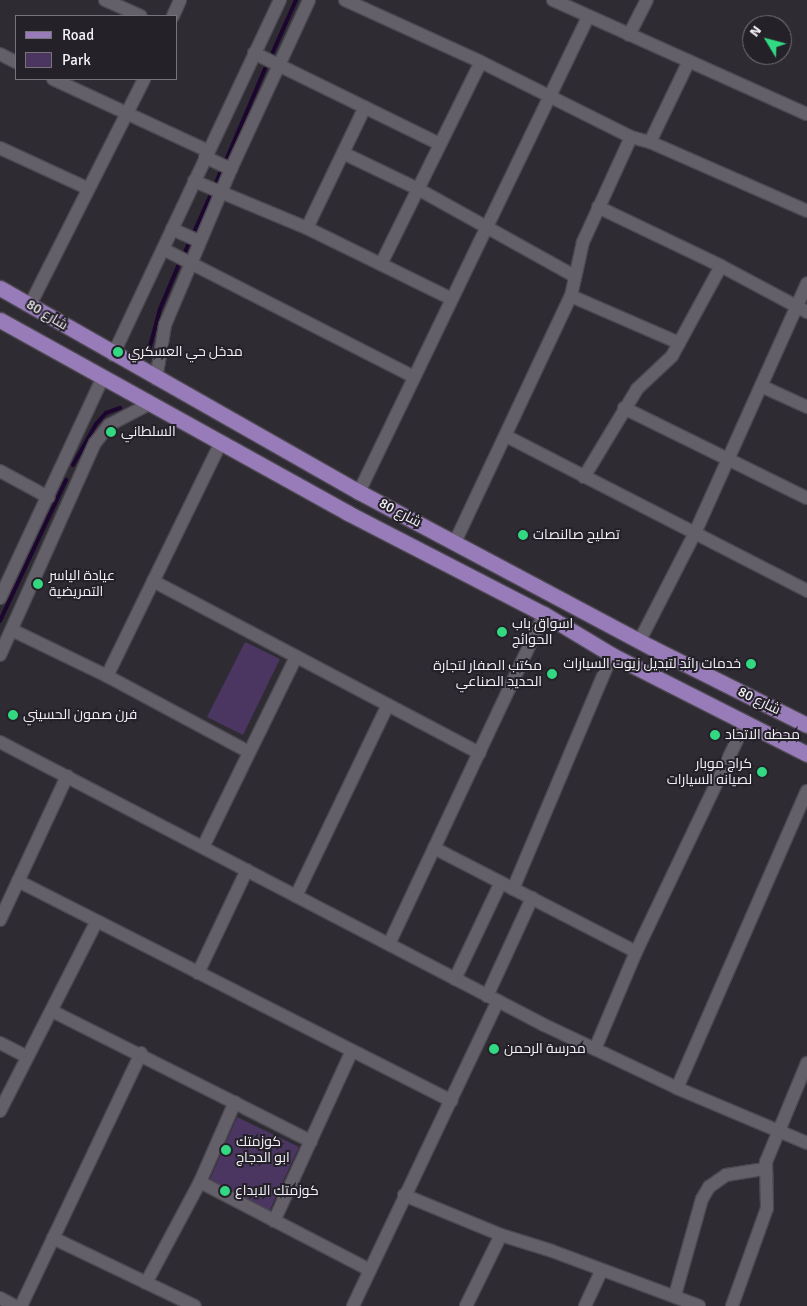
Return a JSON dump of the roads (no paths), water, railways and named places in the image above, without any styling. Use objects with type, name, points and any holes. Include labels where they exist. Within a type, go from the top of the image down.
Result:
[{"type":"main road","name":"شارع 80","points":[[0,288],[113,355],[359,492],[640,640],[807,725]]},
{"type":"main road","name":"شارع 80","points":[[0,320],[348,514],[544,614],[612,655],[807,754]]},
{"type":"street","points":[[105,0],[139,15]]},
{"type":"street","points":[[172,15],[180,0]]},
{"type":"street","points":[[113,355],[280,0]]},
{"type":"street","points":[[156,379],[164,325],[220,193],[309,0]]},
{"type":"street","points":[[345,0],[481,62],[631,137],[650,142],[807,211]]},
{"type":"street","points":[[553,0],[807,114]]},
{"type":"street","points":[[629,35],[647,0]]},
{"type":"street","points":[[359,492],[488,229],[588,17]]},
{"type":"street","points":[[254,53],[440,144]]},
{"type":"street","points":[[0,54],[15,62]]},
{"type":"street","points":[[650,142],[689,61]]},
{"type":"street","points":[[381,264],[481,62]]},
{"type":"street","points":[[55,80],[128,113],[207,154],[231,169]]},
{"type":"street","points":[[30,305],[87,188],[128,113],[144,80]]},
{"type":"street","points":[[307,228],[365,107]]},
{"type":"street","points":[[455,542],[571,296],[583,242],[631,137]]},
{"type":"street","points":[[0,148],[87,188]]},
{"type":"street","points":[[343,153],[418,189],[574,276]]},
{"type":"street","points":[[194,182],[307,228],[452,299]]},
{"type":"street","points":[[598,207],[721,266],[802,310]]},
{"type":"street","points":[[172,229],[199,241]]},
{"type":"street","points":[[163,249],[414,377]]},
{"type":"street","points":[[584,477],[637,389],[672,356],[721,266]]},
{"type":"street","points":[[640,640],[694,535],[727,459],[762,386],[802,310],[807,283]]},
{"type":"street","points":[[571,296],[679,343]]},
{"type":"street","points":[[0,598],[103,377]]},
{"type":"street","points":[[762,386],[807,407]]},
{"type":"street","points":[[0,655],[95,443],[109,425],[151,404]]},
{"type":"street","points":[[624,408],[807,498]]},
{"type":"street","points":[[506,436],[694,535],[807,591]]},
{"type":"street","points":[[107,676],[221,442]]},
{"type":"street","points":[[61,468],[80,477]]},
{"type":"street","points":[[0,471],[48,497]]},
{"type":"street","points":[[153,581],[479,753]]},
{"type":"street","points":[[389,944],[544,614]]},
{"type":"street","points":[[12,630],[107,676],[249,752]]},
{"type":"street","points":[[513,889],[612,655]]},
{"type":"street","points":[[203,847],[296,657]]},
{"type":"street","points":[[296,896],[388,705]]},
{"type":"street","points":[[595,1049],[636,952],[745,723]]},
{"type":"street","points":[[0,742],[492,998],[677,1088],[807,1143]]},
{"type":"street","points":[[0,920],[67,776]]},
{"type":"street","points":[[677,1088],[807,791]]},
{"type":"street","points":[[434,848],[636,952]]},
{"type":"street","points":[[198,973],[248,870]]},
{"type":"street","points":[[18,881],[451,1101]]},
{"type":"street","points":[[455,979],[501,882]]},
{"type":"street","points":[[353,1306],[404,1195],[451,1101],[532,898]]},
{"type":"street","points":[[0,1111],[97,921]]},
{"type":"street","points":[[52,1011],[140,1053],[311,1141]]},
{"type":"street","points":[[0,1043],[27,1057]]},
{"type":"street","points":[[274,1221],[352,1051]]},
{"type":"street","points":[[21,1306],[140,1053]]},
{"type":"street","points":[[732,1306],[767,1208],[765,1169],[807,1063]]},
{"type":"street","points":[[146,1283],[200,1182],[235,1102]]},
{"type":"street","points":[[675,1295],[702,1199],[709,1187],[726,1175],[765,1169]]},
{"type":"street","points":[[200,1182],[370,1270]]},
{"type":"street","points":[[404,1195],[501,1235],[552,1250],[601,1271],[675,1295],[699,1306]]},
{"type":"street","points":[[466,1306],[501,1235]]},
{"type":"street","points":[[53,1238],[195,1306]]},
{"type":"street","points":[[584,1306],[601,1271]]},
{"type":"street","points":[[0,1298],[15,1306]]},
{"type":"waterway","points":[[272,54],[296,0]]},
{"type":"waterway","points":[[227,158],[265,69]]},
{"type":"waterway","points":[[215,185],[220,173]]},
{"type":"waterway","points":[[195,230],[210,196]]},
{"type":"waterway","points":[[185,252],[189,243]]},
{"type":"waterway","points":[[149,350],[160,309],[179,264]]},
{"type":"waterway","points":[[73,465],[96,424],[106,413],[120,408]]},
{"type":"waterway","points":[[0,621],[66,480]]},
{"type":"place","name":"مدخل حي العسكري","points":[[118,352]]},
{"type":"place","name":"السلطاني","points":[[111,432]]},
{"type":"place","name":"تصليح صالنصات","points":[[523,535]]},
{"type":"place","name":"عيادة الياسر التمريضية","points":[[38,584]]},
{"type":"place","name":"اسواق باب الحوائج","points":[[502,632]]},
{"type":"place","name":"خدمات رائد لتبديل زيوت السيارات","points":[[751,664]]},
{"type":"place","name":"مكتب الصفار لتجارة الحديد الصناعي","points":[[552,674]]},
{"type":"place","name":"فرن صمون الحسيني","points":[[13,715]]},
{"type":"place","name":"محطه الاتحاد","points":[[715,735]]},
{"type":"place","name":"كراج موبار لصيانه السيارات","points":[[762,772]]},
{"type":"place","name":"مدرسة الرحمن","points":[[494,1049]]},
{"type":"place","name":"كوزمتك ابو الدجاج","points":[[226,1150]]},
{"type":"place","name":"كوزمتك الابداع","points":[[225,1191]]}]
